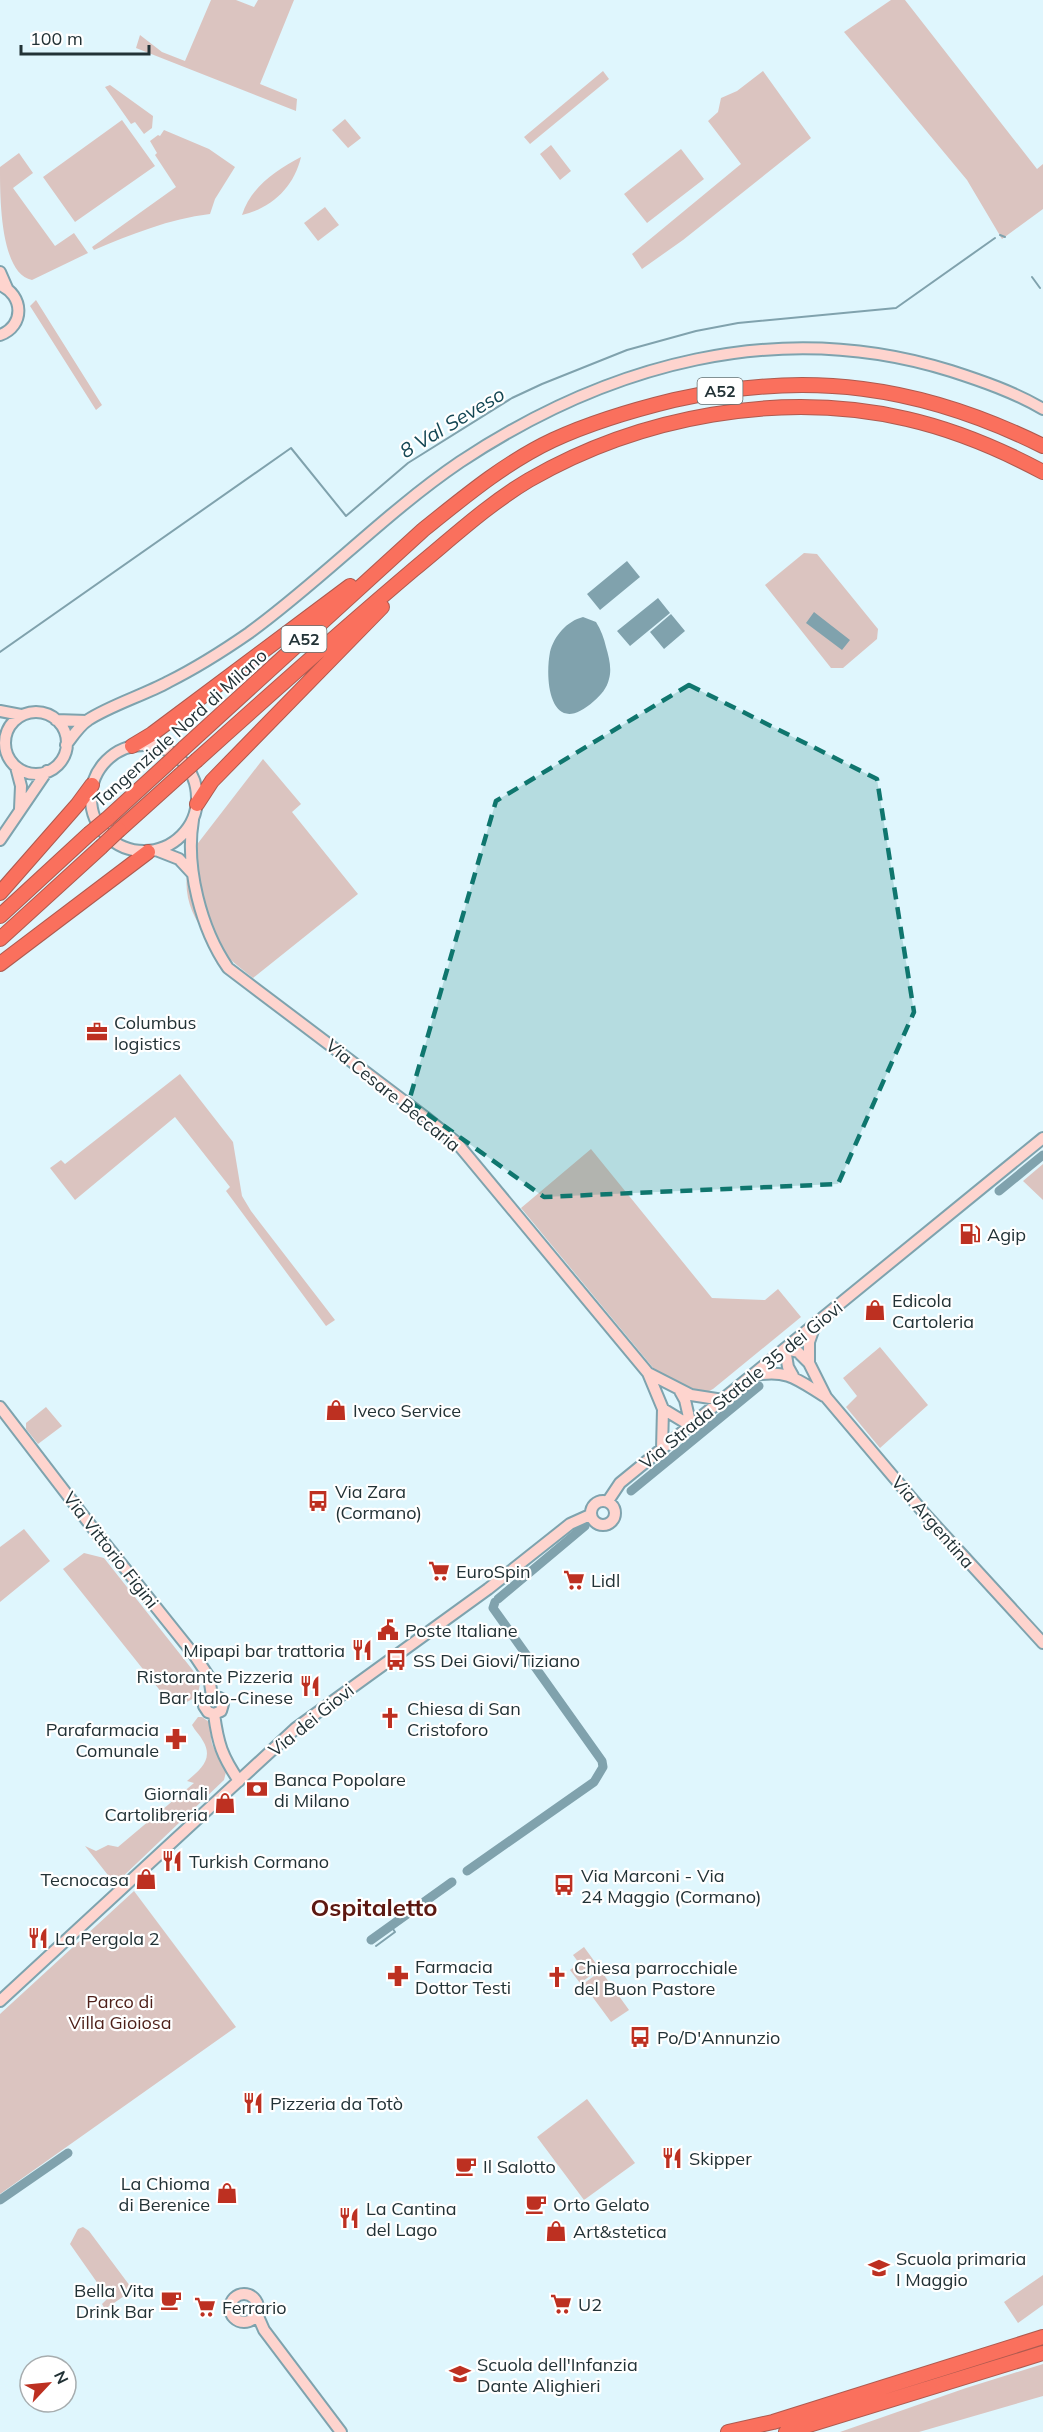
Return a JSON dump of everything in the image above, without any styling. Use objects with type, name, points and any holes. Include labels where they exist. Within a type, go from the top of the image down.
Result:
[{"type":"highway","name":"Tangenziale Nord di Milano","points":[[0,916],[423,530],[500,471],[552,440],[594,423],[645,407],[711,392],[760,386],[818,384],[868,389],[948,406],[1000,425],[1043,446]]},
{"type":"highway","name":"Tangenziale Nord di Milano","points":[[0,939],[318,651],[475,518],[527,481],[590,449],[670,424],[739,412],[805,407],[906,419],[998,449],[1043,472]]},
{"type":"highway","points":[[132,746],[180,713],[423,530]]},
{"type":"highway","points":[[197,804],[212,781],[440,548]]},
{"type":"highway","points":[[0,893],[74,810],[92,785]]},
{"type":"highway","points":[[0,964],[152,851]]},
{"type":"highway","points":[[728,2432],[773,2422],[1043,2337]]},
{"type":"highway","points":[[786,2432],[1043,2353]]},
{"type":"main road","points":[[0,272],[4,287],[16,298],[19,316],[13,326],[0,335]]},
{"type":"main road","points":[[0,840],[48,771],[60,761],[66,745],[87,721],[172,680],[239,640],[301,592],[425,488],[480,450],[568,402],[639,375],[723,353],[777,348],[827,348],[877,354],[928,364],[982,381],[1043,409]]},
{"type":"main road","points":[[0,711],[21,715],[39,712],[56,720],[87,721]]},
{"type":"main road","points":[[20,810],[21,786],[16,766],[7,753],[3,732],[21,715]]},
{"type":"main road","points":[[56,720],[65,734],[66,745]]},
{"type":"main road","points":[[152,851],[178,839],[193,820],[197,804],[194,780],[181,760],[161,748],[146,745],[132,746],[106,760],[97,772],[92,785],[92,813],[106,837],[122,847],[152,851],[179,859],[194,876]]},
{"type":"main road","points":[[16,766],[31,773],[48,771]]},
{"type":"main road","name":"Via Cesare Beccaria","points":[[193,820],[190,838],[194,876],[207,927],[218,953],[228,968],[457,1143],[648,1373]]},
{"type":"main road","name":"Via Strada Statale 35 dei Giovi","points":[[608,1502],[620,1483],[1043,1138]]},
{"type":"main road","points":[[809,1363],[810,1342],[815,1325]]},
{"type":"main road","points":[[793,1376],[786,1360],[785,1349],[798,1352],[809,1363]]},
{"type":"main road","name":"Via Argentina","points":[[809,1363],[826,1397],[929,1519],[1043,1643]]},
{"type":"main road","name":"Via Argentina","points":[[753,1376],[773,1372],[793,1376],[826,1397]]},
{"type":"main road","points":[[648,1373],[680,1391],[699,1397],[723,1400]]},
{"type":"main road","points":[[648,1373],[663,1409],[662,1449]]},
{"type":"main road","points":[[680,1391],[685,1400],[691,1426]]},
{"type":"main road","name":"Via Vittorio Figini","points":[[0,1407],[209,1677],[212,1696],[218,1697],[223,1704],[221,1711],[214,1714],[217,1739],[222,1754],[239,1781]]},
{"type":"main road","points":[[663,1409],[691,1426]]},
{"type":"main road","points":[[603,1500],[612,1505],[615,1514],[611,1522],[599,1525],[591,1515],[594,1503],[603,1500]]},
{"type":"main road","name":"Via dei Giovi","points":[[0,2001],[308,1719],[479,1596],[570,1524],[591,1515]]},
{"type":"main road","points":[[264,2330],[234,2318],[230,2312],[230,2304],[235,2297],[242,2293],[252,2296],[258,2302],[257,2314],[264,2330],[340,2432]]},
{"type":"main road","points":[[245,2322],[250,2321],[257,2314]]},
{"type":"main road","points":[[329,2420],[335,2432]]},
{"type":"highlighted area","points":[[689,685],[877,779],[914,1012],[838,1184],[544,1197],[409,1101],[496,801]]},
{"type":"green space","points":[[211,0],[236,0],[254,7],[258,0],[294,0],[260,84],[297,99],[296,111],[136,48],[140,35],[162,52],[185,61]]},
{"type":"green space","points":[[891,0],[905,0],[1037,169],[1043,164],[1043,209],[1002,239],[967,180],[844,32]]},
{"type":"green space","points":[[603,71],[609,79],[530,144],[524,137]]},
{"type":"green space","points":[[763,71],[811,138],[683,240],[642,269],[632,254],[741,164],[708,121],[718,112],[721,98],[737,91]]},
{"type":"green space","points":[[110,85],[153,116],[152,128],[144,134],[135,122],[131,124],[105,87]]},
{"type":"green space","points":[[345,119],[361,138],[348,148],[332,130]]},
{"type":"green space","points":[[122,120],[155,166],[75,222],[43,177]]},
{"type":"green space","points":[[164,130],[209,149],[235,167],[215,199],[210,214],[165,223],[94,250],[92,247],[176,187],[155,155],[157,153],[150,141],[160,136]]},
{"type":"green space","points":[[551,145],[571,171],[560,180],[540,154]]},
{"type":"green space","points":[[681,149],[704,179],[647,223],[624,194]]},
{"type":"green space","points":[[19,153],[33,173],[13,188],[55,246],[74,233],[88,253],[32,280],[21,275],[8,250],[0,196],[0,167]]},
{"type":"green space","points":[[301,157],[293,178],[280,195],[263,207],[242,215],[252,196],[266,180]]},
{"type":"green space","points":[[325,207],[339,225],[318,241],[304,223]]},
{"type":"green space","points":[[36,300],[102,405],[96,410],[30,306]]},
{"type":"green space","points":[[804,553],[817,554],[878,629],[877,639],[843,668],[831,668],[765,585]]},
{"type":"green space","points":[[263,759],[301,804],[292,812],[358,894],[253,978],[209,938],[190,906],[187,888],[188,868],[195,847]]},
{"type":"green space","points":[[180,1074],[233,1142],[242,1196],[251,1211],[335,1320],[326,1326],[226,1191],[230,1187],[175,1117],[75,1200],[50,1168],[61,1160],[65,1164]]},
{"type":"green space","points":[[591,1149],[712,1298],[765,1300],[778,1289],[801,1317],[707,1392],[695,1391],[654,1369],[521,1208]]},
{"type":"green space","points":[[1043,1164],[1043,1200],[1023,1181]]},
{"type":"green space","points":[[880,1347],[928,1405],[880,1448],[846,1407],[857,1396],[843,1378]]},
{"type":"green space","points":[[46,1407],[62,1426],[38,1444],[26,1429],[26,1423]]},
{"type":"green space","points":[[24,1529],[50,1561],[0,1602],[0,1547]]},
{"type":"green space","points":[[84,1553],[104,1558],[199,1678],[199,1690],[192,1699],[182,1703],[170,1703],[63,1569]]},
{"type":"green space","points":[[198,1717],[209,1722],[212,1744],[226,1772],[224,1780],[115,1884],[85,1846],[96,1851],[108,1845],[118,1847],[194,1783],[187,1781],[204,1764],[207,1753],[203,1741],[192,1725]]},
{"type":"green space","name":"Parco di Villa Gioiosa","points":[[134,1891],[236,2027],[0,2194],[0,2014]]},
{"type":"green space","points":[[584,1947],[600,1969],[580,1983],[570,1970],[579,1963],[573,1955]]},
{"type":"green space","points":[[601,1971],[629,2010],[611,2022],[583,1984]]},
{"type":"green space","points":[[587,2099],[635,2163],[584,2200],[537,2137]]},
{"type":"green space","points":[[83,2227],[89,2231],[133,2290],[105,2309],[102,2304],[108,2298],[70,2244],[78,2229]]},
{"type":"green space","points":[[1043,2275],[1043,2305],[1018,2323],[1004,2302]]},
{"type":"green space","points":[[1043,2364],[1043,2396],[919,2432],[840,2432],[966,2388]]},
{"type":"water","points":[[627,561],[640,577],[600,610],[587,594]]},
{"type":"water","points":[[658,598],[670,613],[630,646],[617,631]]},
{"type":"water","points":[[814,612],[850,640],[842,650],[806,623]]},
{"type":"water","points":[[671,614],[685,631],[664,649],[650,632]]},
{"type":"water","points":[[583,617],[596,622],[601,631],[609,659],[610,675],[597,699],[580,711],[569,714],[560,711],[554,703],[550,692],[548,665],[550,652],[562,630]]},
{"type":"waterway","name":"8 Val Seveso","points":[[1000,235],[1005,237]]},
{"type":"waterway","name":"8 Val Seveso","points":[[0,652],[291,448],[346,516],[408,463],[512,398],[542,384],[627,350],[696,331],[738,323],[896,308],[995,238]]},
{"type":"waterway","name":"8 Val Seveso","points":[[1032,277],[1040,288]]},
{"type":"waterway","points":[[999,1191],[1043,1155]]},
{"type":"waterway","points":[[631,1491],[759,1386]]},
{"type":"waterway","points":[[498,1599],[585,1526]]},
{"type":"waterway","points":[[467,1871],[594,1782],[603,1767],[602,1761],[493,1608],[495,1602]]},
{"type":"waterway","points":[[371,1940],[452,1882]]},
{"type":"waterway","points":[[376,1946],[395,1932],[391,1926]]},
{"type":"waterway","points":[[0,2200],[68,2153]]},
{"type":"place","name":"Columbus logistics","points":[[97,1032]]},
{"type":"place","name":"Agip","points":[[970,1234]]},
{"type":"place","name":"Edicola Cartoleria","points":[[875,1310]]},
{"type":"place","name":"Iveco Service","points":[[336,1410]]},
{"type":"place","name":"Via Zara (Cormano)","points":[[318,1501]]},
{"type":"place","name":"EuroSpin","points":[[439,1571]]},
{"type":"place","name":"Lidl","points":[[574,1580]]},
{"type":"place","name":"Poste Italiane","points":[[388,1630]]},
{"type":"place","name":"Mipapi bar trattoria","points":[[362,1650]]},
{"type":"place","name":"SS Dei Giovi/Tiziano","points":[[396,1660]]},
{"type":"place","name":"Ristorante Pizzeria Bar Italo-Cinese","points":[[310,1686]]},
{"type":"place","name":"Chiesa di San Cristoforo","points":[[390,1718]]},
{"type":"place","name":"Parafarmacia Comunale","points":[[176,1739]]},
{"type":"place","name":"Banca Popolare di Milano","points":[[257,1789]]},
{"type":"place","name":"Giornali Cartolibreria","points":[[225,1803]]},
{"type":"place","name":"Turkish Cormano","points":[[172,1861]]},
{"type":"place","name":"Tecnocasa","points":[[146,1879]]},
{"type":"place","name":"Via Marconi - Via 24 Maggio (Cormano)","points":[[564,1885]]},
{"type":"place","name":"La Pergola 2","points":[[38,1938]]},
{"type":"place","name":"Farmacia Dottor Testi","points":[[398,1976]]},
{"type":"place","name":"Chiesa parrocchiale del Buon Pastore","points":[[557,1977]]},
{"type":"place","name":"Po/D'Annunzio","points":[[640,2037]]},
{"type":"place","name":"Pizzeria da Totò","points":[[253,2103]]},
{"type":"place","name":"Skipper","points":[[672,2158]]},
{"type":"place","name":"Il Salotto","points":[[466,2166]]},
{"type":"place","name":"La Chioma di Berenice","points":[[227,2193]]},
{"type":"place","name":"Orto Gelato","points":[[536,2204]]},
{"type":"place","name":"La Cantina del Lago","points":[[349,2218]]},
{"type":"place","name":"Art&stetica","points":[[556,2231]]},
{"type":"place","name":"Scuola primaria I Maggio","points":[[879,2268]]},
{"type":"place","name":"Bella Vita Drink Bar","points":[[171,2300]]},
{"type":"place","name":"U2","points":[[561,2304]]},
{"type":"place","name":"Ferrario","points":[[205,2307]]},
{"type":"place","name":"Scuola dell'Infanzia Dante Alighieri","points":[[460,2374]]},
{"type":"district","name":"Ospitaletto","points":[[374,1907]]}]
